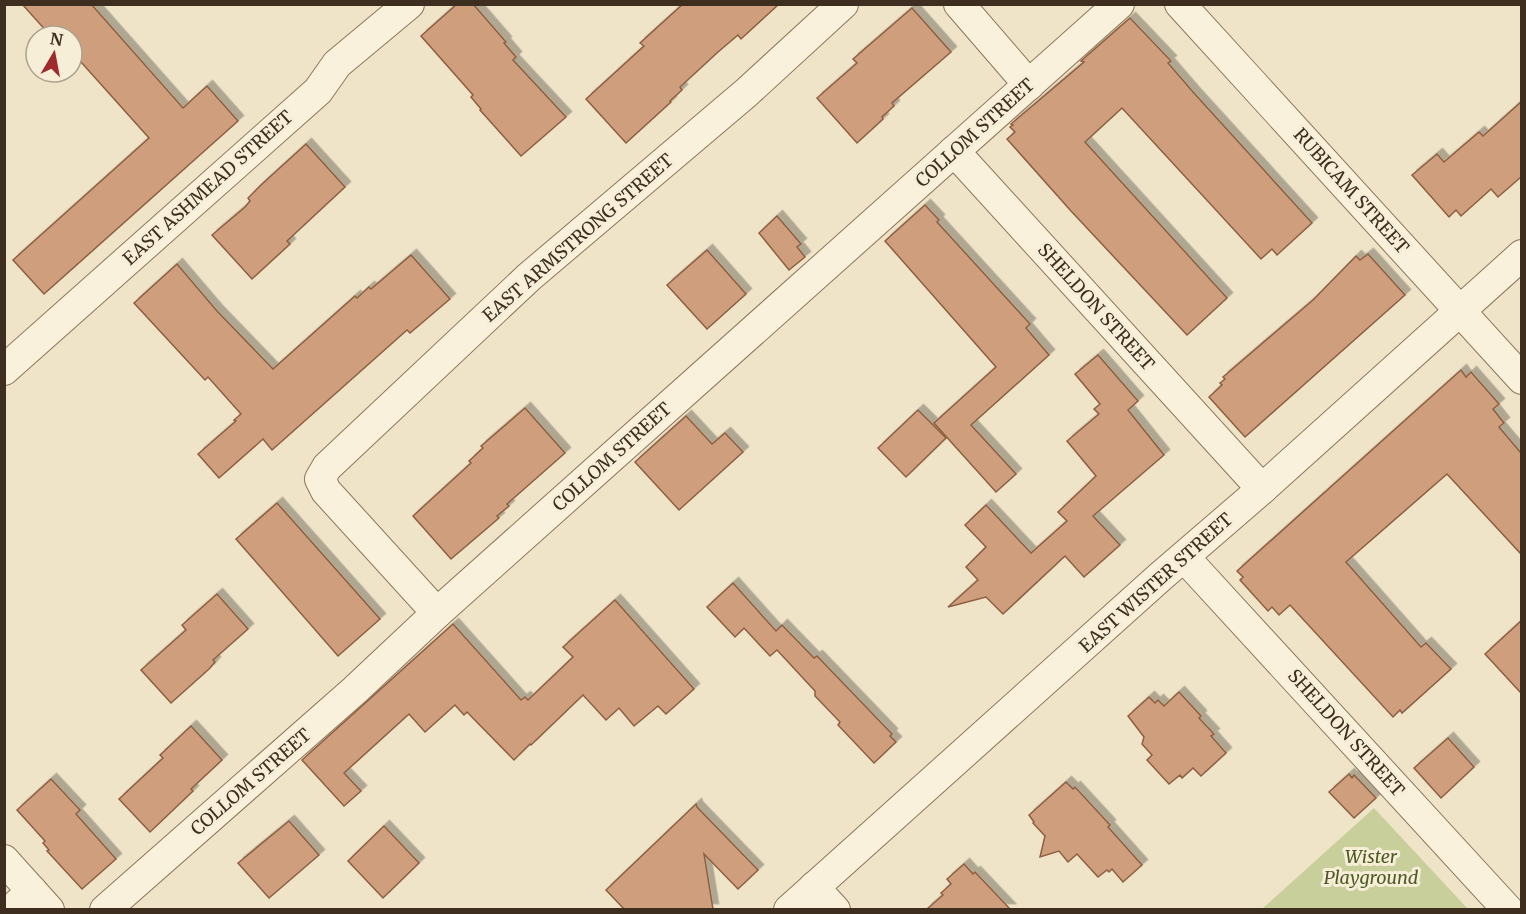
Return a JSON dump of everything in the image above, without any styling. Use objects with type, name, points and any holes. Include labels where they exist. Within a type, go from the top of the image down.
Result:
[{"type":"street","name":"EAST ASHMEAD STREET","points":[[4,370],[318,91],[337,64],[409,4]]},
{"type":"street","name":"EAST ARMSTRONG STREET","points":[[437,614],[326,490],[320,479],[327,467],[529,277],[746,93],[843,4]]},
{"type":"street","points":[[959,4],[1029,85]]},
{"type":"street","name":"COLLOM STREET","points":[[105,909],[355,690],[1119,4]]},
{"type":"street","name":"RUBICAM STREET","points":[[1180,4],[1521,379]]},
{"type":"street","name":"SHELDON STREET","points":[[954,151],[1262,489]]},
{"type":"street","name":"EAST WISTER STREET","points":[[789,909],[1262,489],[1521,255]]},
{"type":"street","name":"SHELDON STREET","points":[[1184,556],[1508,909]]},
{"type":"street","points":[[4,860],[31,903]]},
{"type":"street","points":[[814,887],[835,909]]},
{"type":"green space","name":"Wister Playground","points":[[1374,808],[1468,909],[1262,909]]},
{"type":"building","points":[[22,4],[91,4],[183,108],[207,86],[238,121],[44,294],[13,260],[149,138],[84,65],[84,24],[40,24]]},
{"type":"building","points":[[457,4],[473,4],[506,42],[504,43],[516,57],[513,60],[566,117],[521,156],[480,110],[471,97],[473,95],[421,36]]},
{"type":"building","points":[[683,4],[779,4],[741,39],[738,35],[718,52],[680,87],[682,90],[671,102],[626,143],[586,99],[644,46],[640,43]]},
{"type":"building","points":[[912,8],[951,52],[892,103],[894,106],[882,117],[883,119],[857,143],[817,98],[857,63],[853,59]]},
{"type":"building","points":[[1130,18],[1171,61],[1168,63],[1193,92],[1312,223],[1277,255],[1272,249],[1261,259],[1122,108],[1085,142],[1227,298],[1187,335],[1007,139],[1015,132],[1010,127],[1013,125],[1011,124],[1084,62],[1081,61]]},
{"type":"building","points":[[1521,102],[1521,177],[1498,197],[1491,189],[1461,216],[1456,210],[1449,217],[1412,175],[1437,154],[1444,162],[1479,132],[1483,136]]},
{"type":"building","points":[[306,144],[345,187],[287,241],[290,244],[252,279],[212,235],[245,207],[250,201],[248,198]]},
{"type":"building","points":[[925,205],[939,220],[937,222],[1030,324],[1026,328],[1049,355],[971,425],[1016,474],[996,492],[934,423],[996,367],[885,241]]},
{"type":"building","points":[[777,216],[801,244],[797,247],[805,257],[789,270],[759,233]]},
{"type":"building","points":[[707,250],[746,294],[707,329],[667,285]]},
{"type":"building","points":[[1368,254],[1405,295],[1245,437],[1209,397],[1222,385],[1220,383],[1225,379],[1223,377],[1313,300],[1356,256],[1360,260]]},
{"type":"building","points":[[411,255],[450,299],[410,333],[407,330],[272,450],[263,439],[219,478],[198,454],[241,414],[208,377],[205,380],[134,303],[177,264],[217,311],[273,369],[355,296],[357,298],[369,287],[371,289]]},
{"type":"building","points":[[1098,355],[1138,401],[1128,410],[1164,455],[1093,516],[1120,545],[1084,577],[1065,556],[1003,614],[986,597],[948,607],[978,580],[966,567],[986,547],[965,525],[986,505],[1031,553],[1067,521],[1058,512],[1096,476],[1067,441],[1099,414],[1094,409],[1100,404],[1075,374]]},
{"type":"building","points":[[1461,370],[1466,377],[1471,372],[1499,404],[1493,409],[1504,423],[1499,427],[1521,453],[1521,554],[1447,474],[1346,562],[1421,647],[1426,643],[1451,669],[1402,713],[1400,710],[1393,717],[1290,605],[1279,615],[1272,607],[1268,611],[1240,580],[1243,577],[1237,571]]},
{"type":"building","points":[[525,408],[565,453],[507,504],[509,506],[497,516],[499,518],[451,559],[413,516],[471,463],[469,461],[483,448],[481,446]]},
{"type":"building","points":[[918,410],[946,438],[906,477],[878,448]]},
{"type":"building","points":[[686,416],[712,444],[725,433],[743,452],[679,510],[635,462]]},
{"type":"building","points":[[277,503],[380,619],[338,656],[236,539]]},
{"type":"building","points":[[733,583],[776,631],[782,625],[814,658],[817,656],[892,734],[890,736],[896,742],[874,763],[838,725],[840,722],[815,696],[815,691],[777,650],[770,656],[744,628],[735,637],[707,607]]},
{"type":"building","points":[[217,594],[248,629],[213,660],[215,662],[209,669],[171,703],[141,670],[186,630],[182,625]]},
{"type":"building","points":[[615,600],[694,689],[666,714],[658,706],[634,726],[619,708],[606,720],[583,695],[514,760],[467,712],[464,715],[455,705],[425,732],[409,714],[344,773],[361,791],[344,806],[302,760],[453,624],[521,700],[525,697],[528,700],[573,657],[563,647]]},
{"type":"building","points":[[1521,621],[1521,693],[1485,654]]},
{"type":"building","points":[[1179,692],[1201,716],[1199,718],[1214,734],[1211,736],[1226,753],[1201,776],[1193,768],[1182,778],[1180,775],[1169,784],[1147,760],[1152,755],[1142,744],[1144,737],[1128,716],[1149,697],[1155,703],[1158,700],[1164,706]]},
{"type":"building","points":[[191,726],[222,760],[150,832],[119,799],[163,758],[160,755]]},
{"type":"building","points":[[1448,738],[1474,767],[1441,798],[1414,768]]},
{"type":"building","points":[[1349,774],[1352,778],[1354,775],[1376,798],[1354,818],[1329,792]]},
{"type":"building","points":[[51,779],[80,810],[76,814],[116,859],[82,889],[47,851],[49,850],[43,843],[45,841],[17,810]]},
{"type":"building","points":[[1066,782],[1073,789],[1075,787],[1110,825],[1108,827],[1142,865],[1123,882],[1112,869],[1098,877],[1077,854],[1068,862],[1059,851],[1040,857],[1045,836],[1029,815]]},
{"type":"building","points":[[696,804],[758,870],[738,889],[704,854],[713,909],[624,909],[606,890]]},
{"type":"building","points":[[289,821],[319,855],[269,898],[238,863]]},
{"type":"building","points":[[384,826],[419,863],[383,898],[348,861]]},
{"type":"building","points":[[964,864],[973,874],[975,872],[1010,909],[927,909],[943,895],[941,893],[951,884],[947,879]]}]
